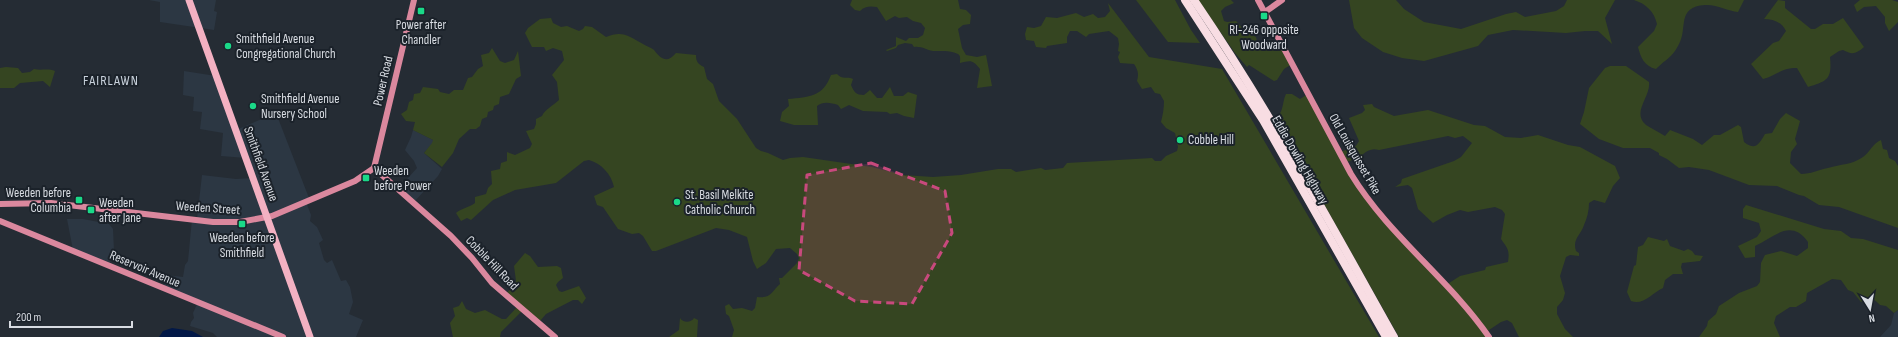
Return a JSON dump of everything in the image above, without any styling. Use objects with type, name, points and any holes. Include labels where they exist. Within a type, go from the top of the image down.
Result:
[{"type":"highway","name":"Eddie Dowling Highway","points":[[1186,0],[1263,120],[1386,337]]},
{"type":"highway","name":"Eddie Dowling Highway","points":[[1194,0],[1228,50],[1276,128],[1394,337]]},
{"type":"main road","name":"Smithfield Avenue","points":[[189,0],[310,337]]},
{"type":"main road","name":"Power Road","points":[[374,168],[414,0]]},
{"type":"main road","name":"Old Louisquisset Pike","points":[[1258,0],[1351,174],[1365,197],[1392,230],[1471,313],[1489,337]]},
{"type":"main road","points":[[1265,12],[1282,0]]},
{"type":"main road","name":"Weeden Street","points":[[0,204],[51,203],[228,223],[267,217],[356,181],[374,168]]},
{"type":"main road","name":"Cobble Hill Road","points":[[374,168],[433,219],[472,258],[492,283],[555,337]]},
{"type":"main road","name":"Reservoir Avenue","points":[[0,221],[283,337]]},
{"type":"highlighted area","points":[[871,163],[945,191],[952,233],[912,304],[855,301],[799,270],[807,175]]},
{"type":"shaded area","points":[[149,0],[216,0],[214,11],[217,12],[214,30],[160,22],[160,2]]},
{"type":"shaded area","points":[[184,71],[216,76],[236,130],[276,113],[309,198],[306,202],[311,215],[310,221],[317,227],[323,240],[319,243],[324,260],[327,263],[332,260],[341,281],[346,280],[350,287],[353,302],[349,314],[363,320],[356,337],[217,337],[213,333],[190,326],[194,318],[193,313],[198,302],[164,287],[167,275],[183,277],[185,265],[188,261],[192,219],[197,219],[202,175],[236,179],[253,178],[246,158],[221,156],[223,133],[200,129],[202,112],[193,111],[194,97],[183,95]]},
{"type":"shaded area","points":[[413,130],[433,140],[433,143],[424,153],[442,169],[438,176],[414,202],[399,188],[417,168],[414,161],[405,150]]},
{"type":"shaded area","points":[[67,219],[83,219],[109,224],[113,229],[114,251],[109,265],[73,250]]},
{"type":"shaded area","points":[[1898,310],[1898,337],[1880,337],[1891,325],[1894,313]]},
{"type":"green space","points":[[852,0],[958,0],[960,9],[966,10],[971,15],[970,24],[963,25],[958,29],[962,48],[966,55],[977,57],[986,55],[992,86],[977,88],[980,69],[972,62],[967,61],[960,63],[960,56],[952,52],[933,51],[914,47],[912,44],[905,43],[887,51],[886,50],[896,46],[896,37],[906,41],[909,38],[918,38],[923,35],[925,28],[921,23],[913,21],[907,17],[899,18],[895,16],[886,21],[877,7],[872,6],[864,8],[860,11],[855,10],[850,5]]},
{"type":"green space","points":[[1136,0],[1175,0],[1191,30],[1200,43],[1168,42]]},
{"type":"green space","points":[[1198,0],[1231,0],[1234,3],[1225,7],[1221,11],[1224,21],[1236,21],[1246,32],[1256,37],[1258,45],[1269,48],[1281,43],[1292,64],[1284,69],[1277,80],[1274,81],[1249,65],[1247,67],[1235,53]]},
{"type":"green space","points":[[1349,0],[1396,0],[1404,9],[1424,22],[1461,29],[1516,12],[1525,17],[1556,11],[1564,6],[1567,0],[1615,0],[1605,18],[1612,44],[1598,31],[1566,33],[1513,30],[1488,35],[1478,46],[1424,61],[1402,58],[1383,52],[1362,38],[1354,28]]},
{"type":"green space","points":[[1634,0],[1744,0],[1738,12],[1709,5],[1696,7],[1690,10],[1684,19],[1682,38],[1679,44],[1671,55],[1656,69],[1646,64],[1640,55],[1638,47],[1654,31],[1657,24],[1656,19],[1649,9]]},
{"type":"green space","points":[[1778,0],[1785,1],[1785,8],[1811,29],[1815,29],[1823,24],[1833,24],[1843,18],[1864,47],[1854,53],[1849,53],[1843,50],[1839,51],[1830,57],[1829,75],[1824,81],[1815,85],[1808,87],[1797,68],[1783,70],[1763,79],[1751,64],[1773,43],[1779,41],[1786,31],[1782,25],[1777,22],[1764,19]]},
{"type":"green space","points":[[1860,0],[1892,0],[1898,2],[1898,22],[1889,31],[1885,23],[1885,17],[1876,6],[1864,7],[1857,12],[1854,5]]},
{"type":"green space","points":[[1108,3],[1149,57],[1222,69],[1379,337],[732,337],[734,330],[729,316],[726,314],[725,306],[729,304],[733,309],[742,308],[752,311],[755,308],[757,297],[765,297],[771,294],[780,284],[779,278],[782,278],[797,263],[799,258],[790,248],[776,249],[766,263],[757,269],[753,261],[747,237],[729,230],[716,228],[656,251],[652,251],[643,236],[639,233],[632,234],[618,229],[603,207],[597,205],[594,196],[614,187],[611,178],[605,170],[598,164],[589,160],[584,161],[556,183],[515,190],[493,200],[471,220],[467,218],[461,221],[456,213],[475,203],[475,197],[486,194],[488,188],[492,184],[491,171],[500,169],[501,163],[507,161],[507,152],[515,155],[530,148],[532,144],[526,131],[534,129],[536,119],[542,116],[547,109],[559,100],[557,82],[552,75],[564,60],[562,51],[553,48],[546,51],[544,47],[532,47],[525,33],[528,28],[540,19],[551,18],[553,23],[561,27],[567,26],[579,31],[585,26],[592,27],[606,37],[617,34],[625,35],[653,49],[664,59],[670,58],[676,53],[696,55],[696,59],[700,65],[704,67],[707,79],[713,84],[719,101],[737,119],[756,148],[783,160],[803,157],[872,167],[903,175],[933,177],[961,175],[998,169],[1011,169],[1016,172],[1041,168],[1045,170],[1063,168],[1067,163],[1152,158],[1155,161],[1161,161],[1166,156],[1177,151],[1178,147],[1175,133],[1166,128],[1161,122],[1164,101],[1160,94],[1155,93],[1151,87],[1142,89],[1137,81],[1138,72],[1134,64],[1120,63],[1118,57],[1120,52],[1118,51],[1118,38],[1109,31],[1089,34],[1086,37],[1077,31],[1070,31],[1067,37],[1067,43],[1047,46],[1046,48],[1036,47],[1034,41],[1026,40],[1025,34],[1027,27],[1034,28],[1041,26],[1046,17],[1057,18],[1076,13],[1084,17],[1093,14],[1098,18],[1105,17],[1110,11]]},
{"type":"green space","points":[[492,48],[500,61],[505,63],[514,60],[518,51],[521,76],[516,79],[509,94],[500,97],[499,104],[494,106],[493,110],[488,112],[487,117],[482,119],[480,126],[476,129],[470,129],[459,139],[453,153],[442,167],[424,153],[433,140],[413,130],[415,122],[406,121],[401,114],[407,110],[409,102],[413,100],[414,94],[420,93],[423,87],[438,89],[440,92],[449,94],[454,90],[463,90],[468,78],[472,77],[478,69],[483,66],[481,55],[489,53]]},
{"type":"green space","points":[[1610,66],[1626,66],[1649,82],[1649,88],[1640,115],[1646,125],[1665,136],[1670,130],[1693,139],[1702,145],[1714,135],[1720,135],[1738,125],[1741,127],[1744,142],[1748,145],[1754,146],[1759,143],[1765,134],[1772,133],[1780,119],[1786,113],[1800,121],[1795,139],[1797,144],[1791,152],[1790,163],[1801,174],[1855,162],[1868,153],[1876,143],[1881,140],[1883,149],[1887,150],[1889,158],[1895,161],[1898,166],[1898,228],[1839,207],[1819,205],[1804,196],[1777,186],[1749,185],[1709,170],[1689,167],[1679,168],[1650,148],[1623,148],[1599,139],[1580,124],[1589,88],[1605,68]]},
{"type":"green space","points":[[0,68],[18,68],[22,73],[30,72],[34,69],[55,71],[50,87],[43,81],[20,83],[14,88],[0,88]]},
{"type":"green space","points":[[837,74],[841,77],[853,79],[851,85],[857,94],[864,95],[870,90],[877,98],[882,98],[890,87],[894,96],[903,96],[908,92],[917,95],[914,118],[897,113],[890,114],[887,112],[863,111],[849,105],[841,109],[838,105],[822,103],[817,106],[818,125],[794,125],[780,121],[782,112],[789,106],[788,99],[802,98],[819,92],[824,88],[831,75]]},
{"type":"green space","points":[[1286,94],[1292,94],[1300,99],[1308,94],[1340,152],[1356,146],[1359,141],[1349,118],[1362,113],[1365,110],[1363,105],[1372,104],[1374,107],[1394,116],[1428,110],[1474,125],[1485,126],[1505,137],[1521,138],[1538,135],[1568,145],[1580,147],[1615,166],[1620,178],[1613,186],[1605,203],[1594,200],[1589,203],[1586,220],[1575,243],[1576,251],[1579,253],[1579,256],[1570,255],[1566,257],[1560,276],[1565,293],[1563,300],[1557,307],[1557,314],[1565,329],[1573,337],[1519,337],[1512,323],[1507,320],[1501,322],[1486,332],[1487,337],[1399,337],[1286,138],[1277,117],[1281,112]],"holes":[[[1448,136],[1455,138],[1463,136],[1472,143],[1461,157],[1454,161],[1402,179],[1401,183],[1395,187],[1408,185],[1412,188],[1418,209],[1433,223],[1460,210],[1468,212],[1495,207],[1502,210],[1505,214],[1501,239],[1508,249],[1509,258],[1508,262],[1486,267],[1485,270],[1460,276],[1446,285],[1356,183],[1346,162],[1363,157],[1362,155],[1372,149],[1379,150]]]},
{"type":"green space","points":[[1746,205],[1824,229],[1841,231],[1851,238],[1863,239],[1898,250],[1898,310],[1894,313],[1886,306],[1880,305],[1872,299],[1867,299],[1861,302],[1853,292],[1848,290],[1841,280],[1832,279],[1807,293],[1806,301],[1796,307],[1790,307],[1776,316],[1774,323],[1780,337],[1699,337],[1707,326],[1708,321],[1716,314],[1719,306],[1739,293],[1757,286],[1760,282],[1761,263],[1765,255],[1781,251],[1797,256],[1808,248],[1808,242],[1802,235],[1795,231],[1789,230],[1776,234],[1755,246],[1755,257],[1745,258],[1738,246],[1757,237],[1761,231],[1759,223],[1743,218],[1743,209]]},
{"type":"green space","points":[[1648,237],[1664,241],[1667,239],[1670,246],[1684,251],[1688,249],[1695,255],[1703,256],[1700,261],[1682,263],[1681,267],[1683,274],[1673,274],[1665,280],[1663,288],[1640,302],[1635,302],[1631,301],[1627,292],[1634,266],[1636,265],[1638,247],[1643,245]]},
{"type":"green space","points":[[525,253],[530,256],[538,267],[557,266],[561,268],[563,278],[556,285],[559,291],[562,292],[579,286],[586,298],[582,304],[578,300],[573,300],[546,314],[540,321],[524,309],[501,332],[500,337],[453,337],[450,323],[455,316],[453,308],[459,306],[462,301],[466,309],[475,313],[485,310],[502,319],[506,319],[519,305],[507,293],[516,281],[514,266]]},
{"type":"green space","points":[[680,318],[687,322],[694,318],[698,320],[697,337],[669,337],[679,330]]},
{"type":"water","points":[[172,328],[192,331],[203,337],[159,337],[163,331]]},
{"type":"place","name":"Power after Chandler","points":[[421,11]]},
{"type":"place","name":"RI-246 opposite Woodward","points":[[1264,16]]},
{"type":"place","name":"Smithfield Avenue Congregational Church","points":[[228,46]]},
{"type":"place","name":"Smithfield Avenue Nursery School","points":[[253,106]]},
{"type":"place","name":"Cobble Hill","points":[[1180,140]]},
{"type":"place","name":"Weeden before Power","points":[[366,178]]},
{"type":"place","name":"Weeden before Columbia","points":[[79,200]]},
{"type":"place","name":"St. Basil Melkite Catholic Church","points":[[677,202]]},
{"type":"place","name":"Weeden after Jane","points":[[91,210]]},
{"type":"place","name":"Weeden before Smithfield","points":[[242,224]]},
{"type":"district","name":"FAIRLAWN","points":[[111,80]]}]
